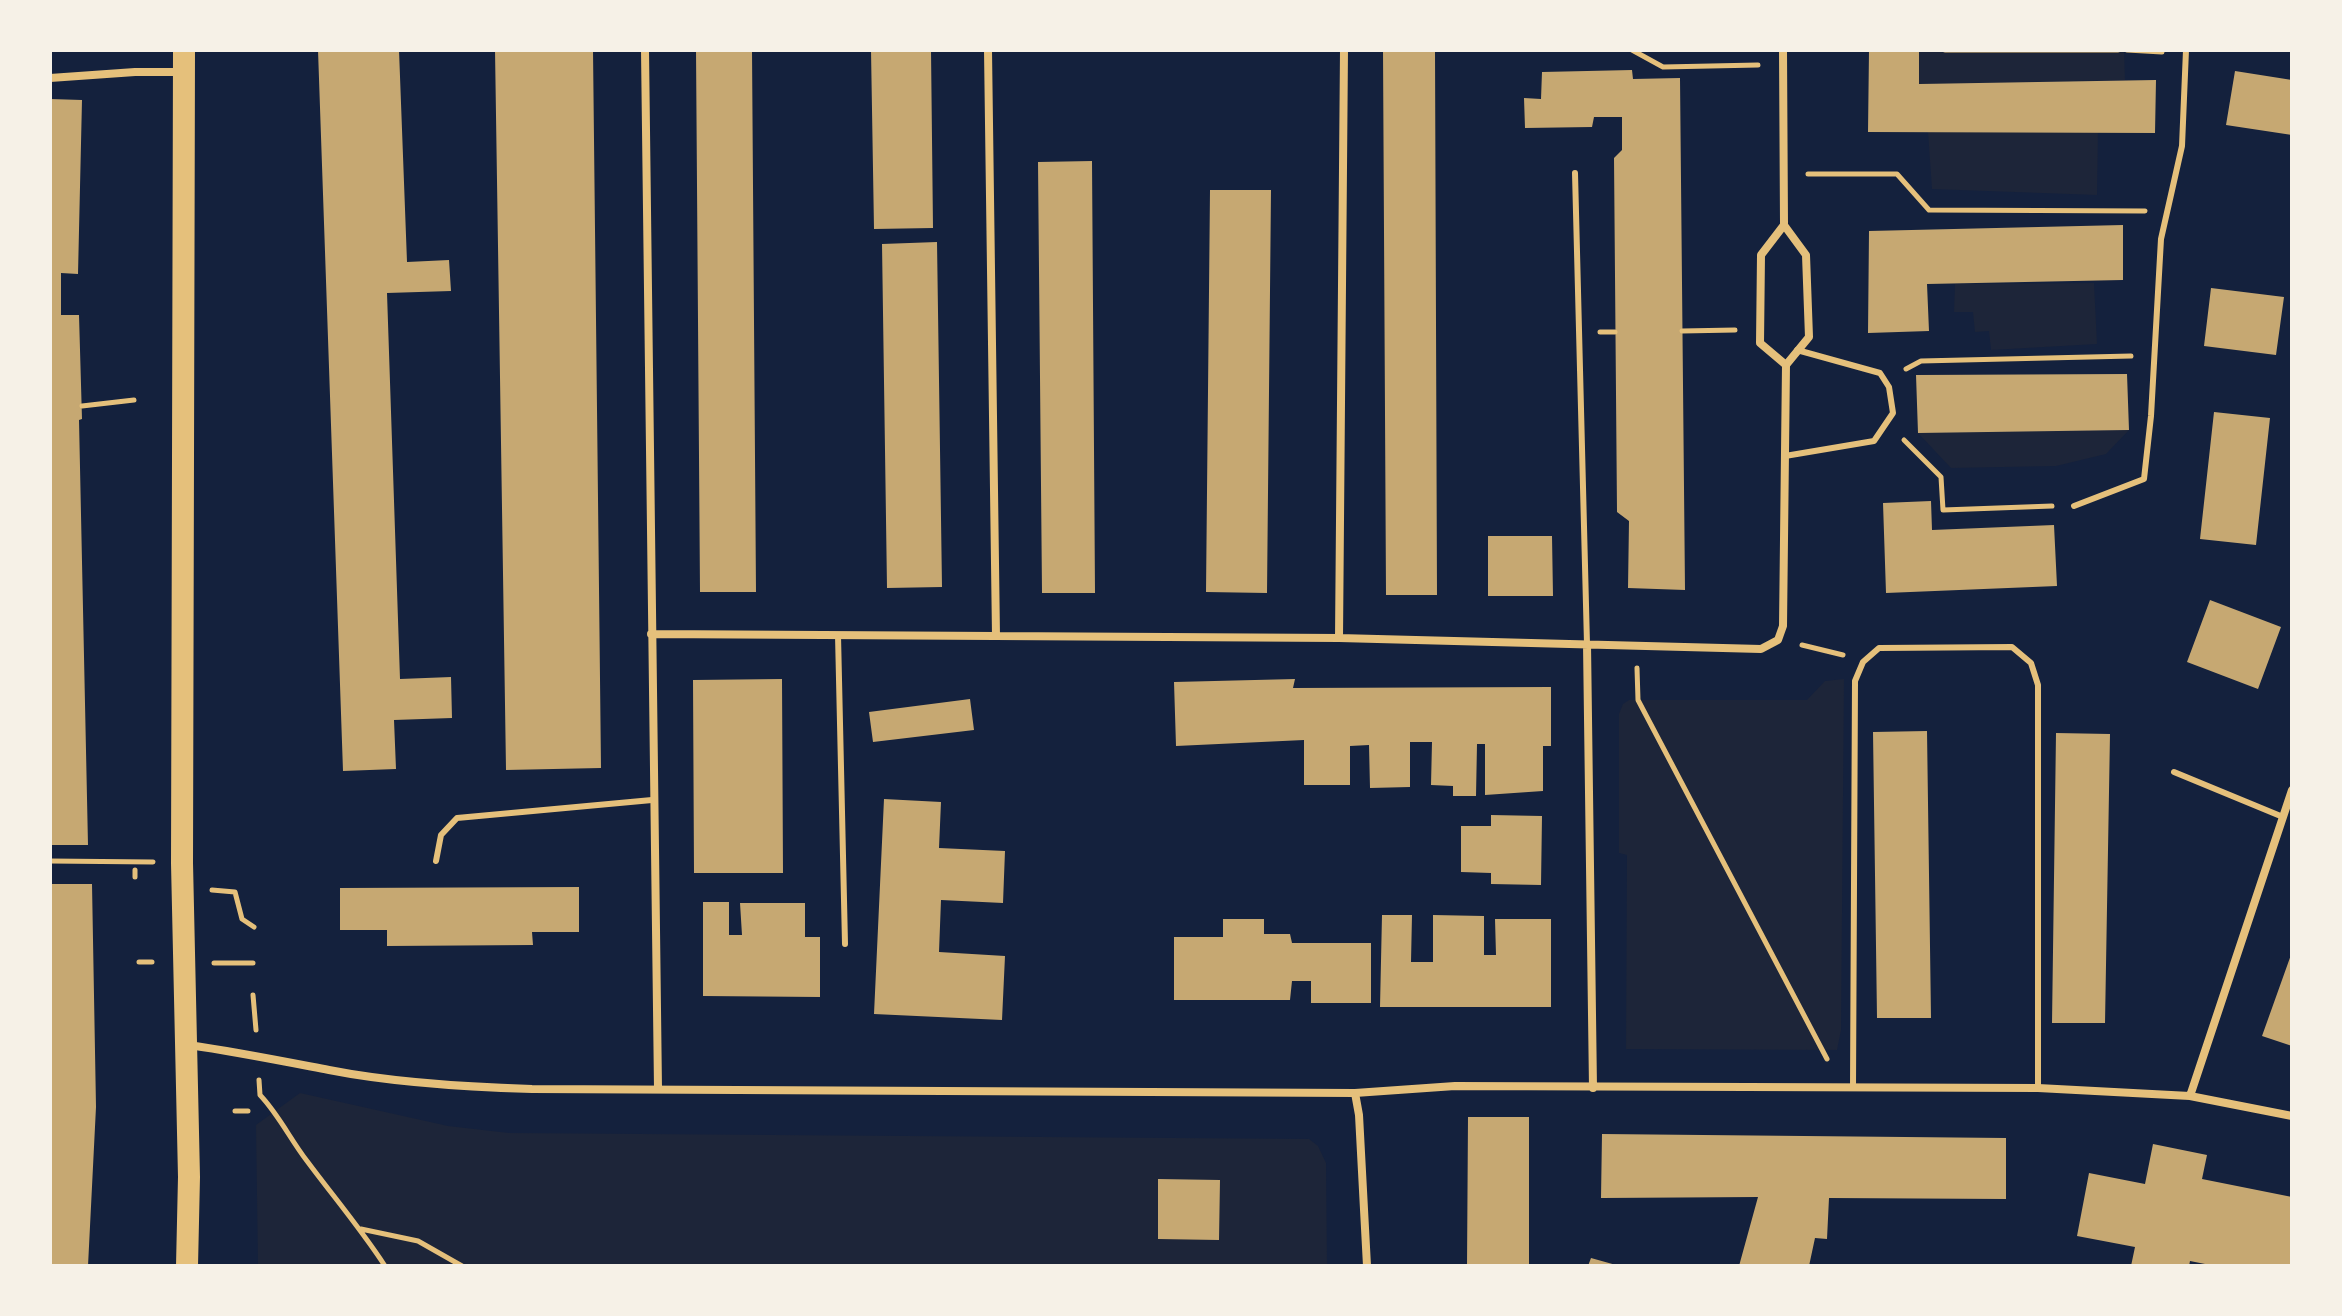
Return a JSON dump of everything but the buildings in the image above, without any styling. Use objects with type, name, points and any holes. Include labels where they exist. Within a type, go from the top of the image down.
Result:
[{"type":"highway","points":[[184,61],[182,863],[189,1177],[187,1266]]},
{"type":"street","points":[[645,50],[658,1088]]},
{"type":"street","points":[[988,50],[996,636]]},
{"type":"street","points":[[1339,638],[1344,50]]},
{"type":"street","points":[[651,634],[1339,638],[1761,649],[1778,640],[1783,626],[1786,365],[1809,337],[1806,255],[1784,225],[1783,50]]},
{"type":"street","points":[[50,78],[71,78],[184,61]]},
{"type":"street","points":[[1784,225],[1761,255],[1760,343],[1786,365]]},
{"type":"street","points":[[1587,644],[1593,1088]]},
{"type":"street","points":[[2190,1096],[2292,790]]},
{"type":"street","points":[[185,1045],[258,1055],[327,1070],[461,1086],[1039,1093],[1355,1093],[1455,1086],[2038,1088],[2190,1096],[2292,1116]]},
{"type":"street","points":[[1355,1093],[1359,1115],[1367,1266]]},
{"type":"lane","points":[[2074,506],[2144,479],[2151,416],[2161,239],[2182,146],[2186,52]]},
{"type":"lane","points":[[1575,173],[1587,644]]},
{"type":"lane","points":[[1785,456],[1874,441],[1893,413],[1889,387],[1880,373],[1797,350]]},
{"type":"lane","points":[[838,635],[845,944]]},
{"type":"lane","points":[[1853,1086],[1855,681],[1863,662],[1879,648],[2012,647],[2031,663],[2038,685],[2038,1088]]},
{"type":"lane","points":[[2174,772],[2283,817]]},
{"type":"lane","points":[[436,861],[441,835],[457,818],[652,800]]},
{"type":"path","points":[[1632,50],[1663,67],[1783,64]]},
{"type":"path","points":[[1946,50],[2118,50]]},
{"type":"path","points":[[2127,50],[2186,52]]},
{"type":"path","points":[[1783,174],[1897,174],[1929,210],[2168,211]]},
{"type":"path","points":[[1682,331],[1760,330]]},
{"type":"path","points":[[1884,380],[1921,361],[2153,355]]},
{"type":"path","points":[[82,406],[134,400]]},
{"type":"path","points":[[1886,423],[1941,477],[1943,510],[2074,506]]},
{"type":"path","points":[[1778,640],[1863,662]]},
{"type":"path","points":[[1636,645],[1638,700],[1823,1049],[1838,1086]]},
{"type":"path","points":[[50,861],[135,862]]},
{"type":"path","points":[[235,892],[242,919],[254,927]]},
{"type":"path","points":[[139,962],[154,962]]},
{"type":"path","points":[[241,963],[253,963]]},
{"type":"path","points":[[259,1083],[260,1095],[275,1111],[305,1159],[361,1229],[385,1266]]},
{"type":"path","points":[[235,1111],[248,1111]]},
{"type":"path","points":[[361,1229],[418,1241],[462,1266]]},
{"type":"shaded area","points":[[1919,50],[2124,50],[2125,80],[1919,84]]},
{"type":"shaded area","points":[[1928,132],[2098,132],[2097,195],[1932,189]]},
{"type":"shaded area","points":[[2094,283],[2097,344],[1991,350],[1989,331],[1975,332],[1973,312],[1954,312],[1955,284]]},
{"type":"shaded area","points":[[2129,430],[2106,454],[2056,466],[1951,468],[1918,433]]},
{"type":"shaded area","points":[[1844,679],[1841,1030],[1837,1050],[1626,1049],[1627,855],[1619,853],[1619,714],[1623,704],[1629,700],[1807,700],[1825,681]]},
{"type":"shaded area","points":[[300,1093],[448,1126],[509,1133],[1309,1139],[1318,1146],[1326,1163],[1327,1266],[258,1266],[256,1125]]}]
